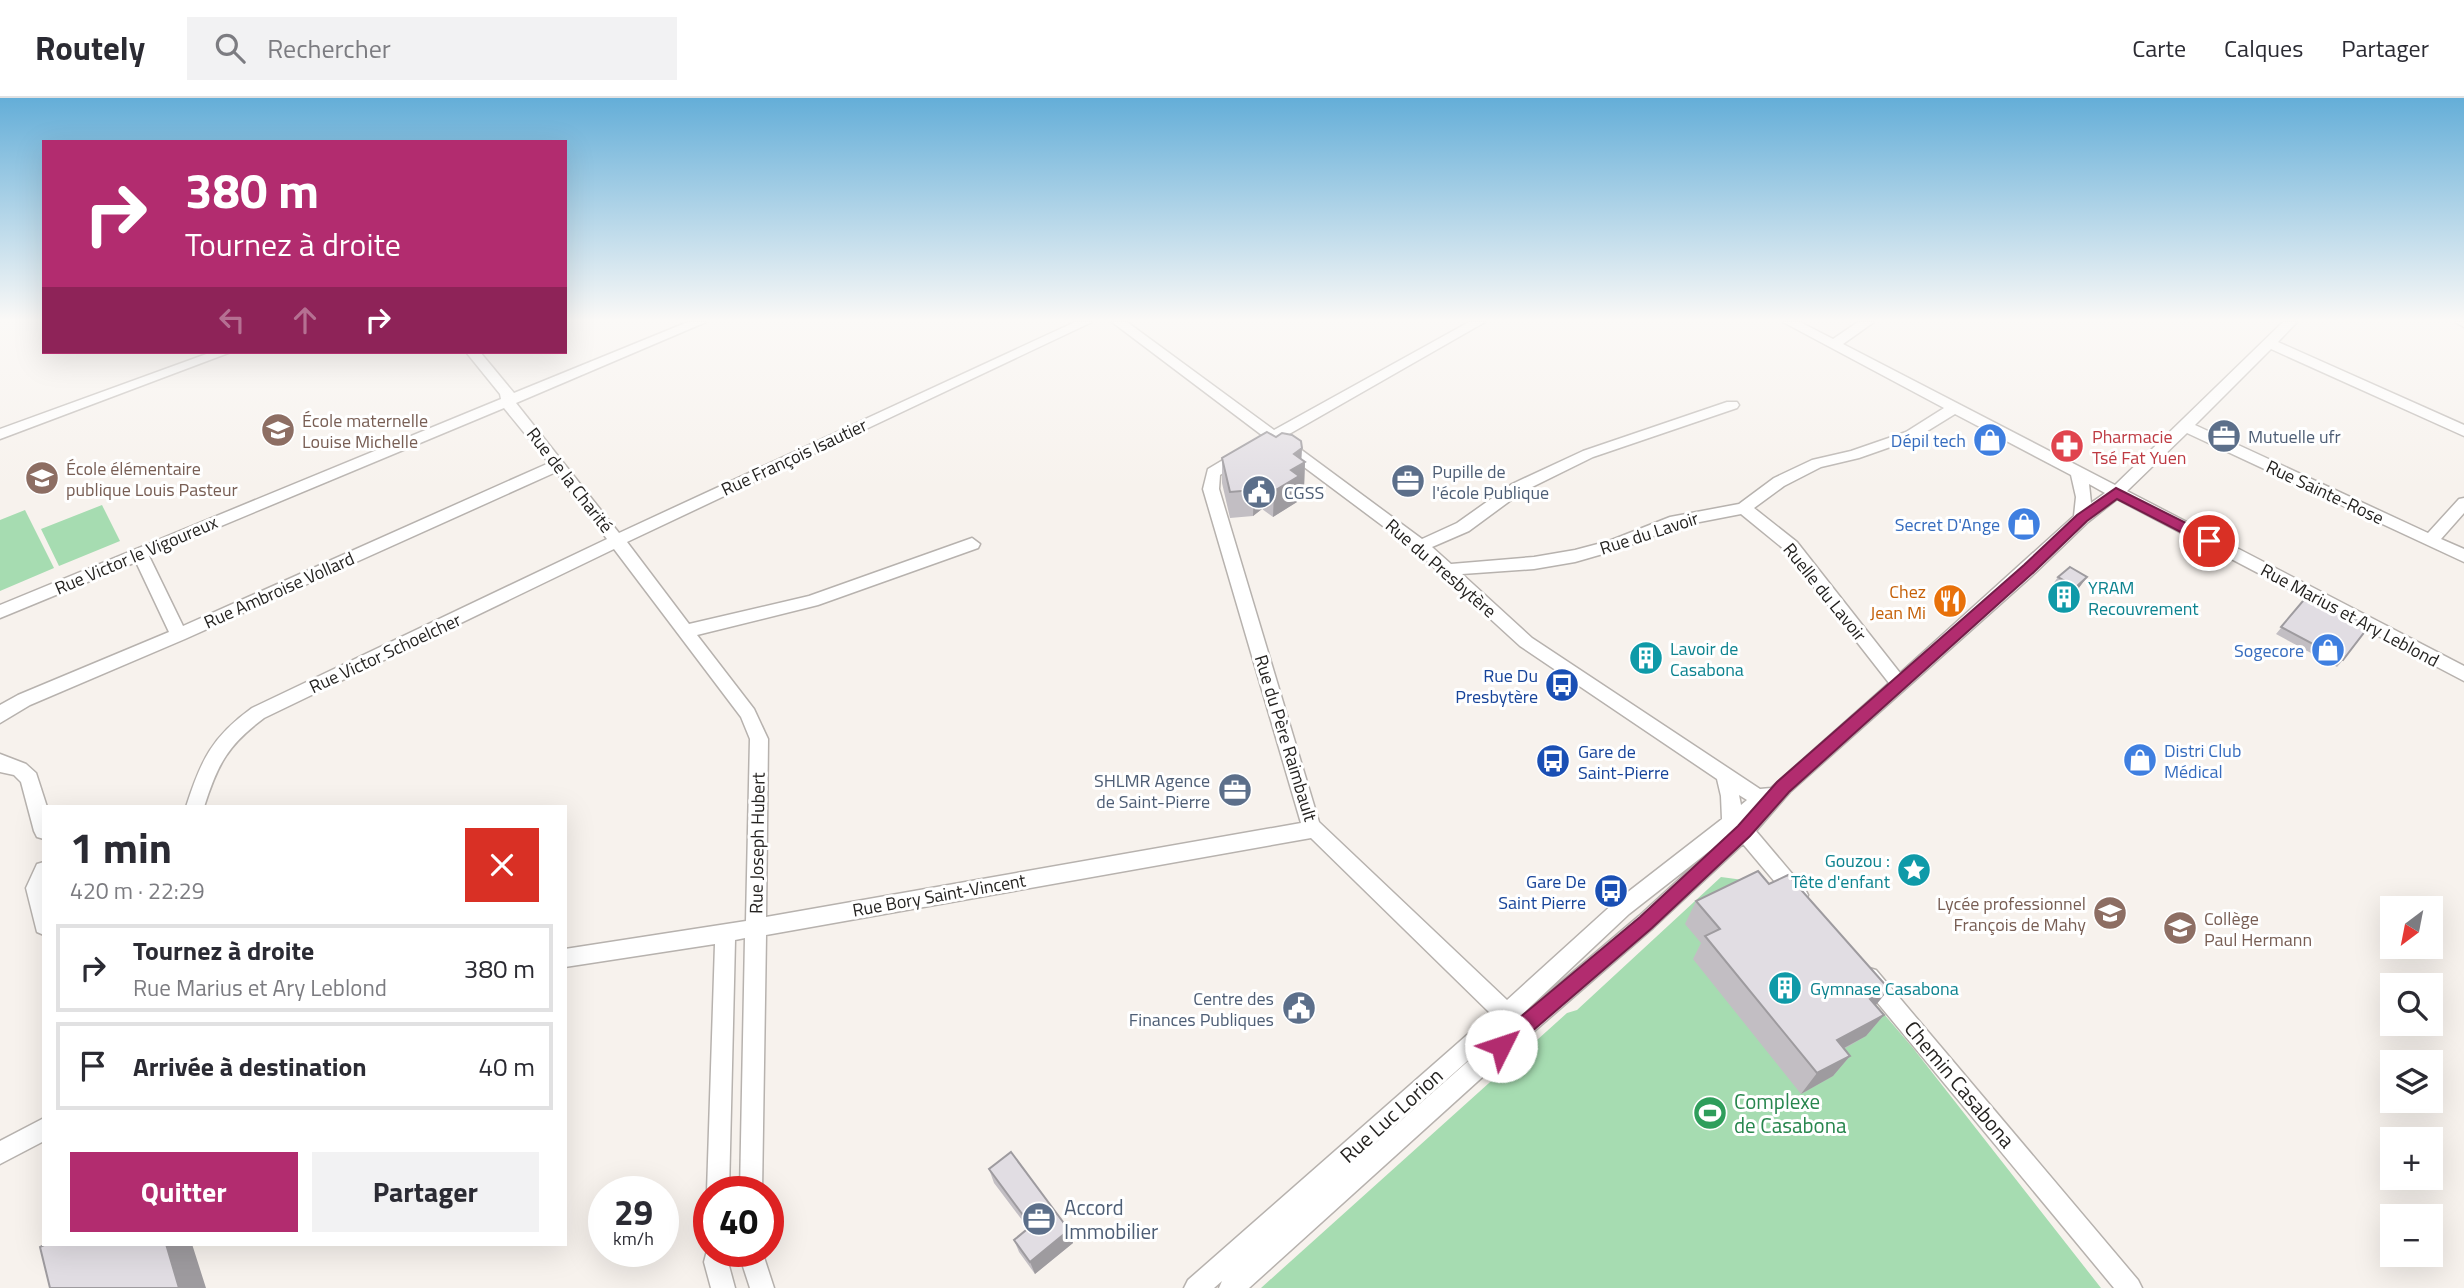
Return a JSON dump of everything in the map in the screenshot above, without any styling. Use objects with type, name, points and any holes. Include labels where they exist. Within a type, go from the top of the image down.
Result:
[{"type":"street","points":[[0,434],[140,378]]},
{"type":"street","name":"Rue de la Charité","points":[[494,378],[507,393],[509,405],[618,541]]},
{"type":"street","name":"Rue Victor le Vigoureux","points":[[0,612],[565,378]]},
{"type":"street","name":"Rue François Isautier","points":[[618,541],[967,378]]},
{"type":"street","name":"Rue du Presbytère","points":[[1195,378],[1420,545],[1526,642],[1764,802]]},
{"type":"street","points":[[1275,436],[1379,378]]},
{"type":"street","name":"Rue Marius et Ary Leblond","points":[[1896,378],[2464,674]]},
{"type":"street","name":"Rue Luc Lorion","points":[[1231,1288],[1501,1046],[1646,922],[1737,826],[2082,518],[2116,492],[2234,378]]},
{"type":"street","points":[[2345,378],[2464,431]]},
{"type":"street","points":[[1420,545],[1463,527],[1517,488],[1588,454],[1732,405]]},
{"type":"street","name":"Rue du Lavoir","points":[[1445,570],[1534,563],[1575,556],[1614,545],[1676,521],[1744,508],[1779,482],[1817,463],[1854,455],[1911,435],[1955,408]]},
{"type":"street","name":"Rue Sainte-Rose","points":[[2186,427],[2464,556]]},
{"type":"street","name":"Rue du Père Raimbault","points":[[1275,436],[1213,473],[1211,489],[1311,826],[1495,1001],[1503,1016]]},
{"type":"street","name":"Rue Ambroise Vollard","points":[[0,716],[5,710],[24,700],[179,635],[559,465]]},
{"type":"street","points":[[2078,472],[2082,483],[2082,518]]},
{"type":"street","points":[[2431,540],[2464,503]]},
{"type":"street","name":"Ruelle du Lavoir","points":[[1744,508],[1790,546],[1899,684]]},
{"type":"street","name":"Rue Joseph Hubert","points":[[618,541],[748,713],[759,739],[751,1176]]},
{"type":"street","name":"Rue Victor Schoelcher","points":[[196,805],[208,766],[217,749],[228,735],[258,713],[618,541]]},
{"type":"street","points":[[686,631],[812,601],[972,544]]},
{"type":"street","points":[[140,554],[179,635]]},
{"type":"street","points":[[0,761],[2,765],[20,769],[29,778],[42,824]]},
{"type":"street","points":[[1723,773],[1729,784],[1737,826],[1814,913]]},
{"type":"street","name":"Rue Bory Saint-Vincent","points":[[567,957],[725,933],[1304,832],[1311,826]]},
{"type":"street","name":"Rue Luc Lorion","points":[[1196,1288],[1503,1016],[1534,992],[1622,908],[1737,826]]},
{"type":"street","points":[[42,874],[36,888],[42,916]]},
{"type":"street","points":[[718,1176],[725,933]]},
{"type":"street","name":"Chemin Casabona","points":[[1857,964],[1988,1116],[2130,1288]]},
{"type":"street","points":[[1501,1046],[1503,1016]]},
{"type":"street","points":[[0,1153],[42,1130]]},
{"type":"street","points":[[717,1267],[723,1288]]},
{"type":"street","points":[[755,1267],[762,1288]]},
{"type":"green space","points":[[102,505],[120,541],[59,566],[41,529]]},
{"type":"green space","points":[[25,510],[54,568],[0,591],[0,520]]},
{"type":"green space","name":"Complexe de Casabona","points":[[1721,877],[1773,884],[1913,1048],[2101,1288],[1261,1288],[1567,1013],[1577,1010]]},
{"type":"building","points":[[1267,432],[1276,437],[1282,433],[1292,435],[1301,441],[1302,448],[1294,454],[1305,462],[1291,470],[1299,476],[1274,491],[1263,483],[1254,490],[1230,492],[1222,458]]},
{"type":"building","points":[[2070,567],[2087,577],[2076,587],[2058,577]]},
{"type":"building","name":"Sogecore","points":[[2308,595],[2369,626],[2343,660],[2281,627]]},
{"type":"building","name":"Gymnase Casabona","points":[[1758,871],[1769,884],[1788,875],[1889,989],[1870,999],[1884,1015],[1837,1040],[1850,1056],[1817,1073],[1705,936],[1720,929],[1696,901]]},
{"type":"building","name":"Accord Immobilier","points":[[1011,1152],[1069,1230],[1030,1262],[1014,1240],[1031,1226],[989,1169]]},
{"type":"building","points":[[167,1246],[179,1288],[50,1288],[40,1247]]},
{"type":"place","name":"École maternelle Louise Michelle","points":[[278,430]]},
{"type":"place","name":"Mutuelle ufr","points":[[2224,436]]},
{"type":"place","name":"Dépil tech","points":[[1990,440]]},
{"type":"place","name":"Pharmacie Tsé Fat Yuen","points":[[2067,446]]},
{"type":"place","name":"École élémentaire publique Louis Pasteur","points":[[42,478]]},
{"type":"place","name":"Pupille de l'école Publique","points":[[1408,481]]},
{"type":"place","name":"CGSS","points":[[1259,492]]},
{"type":"place","name":"Secret D'Ange","points":[[2024,524]]},
{"type":"place","name":"YRAM Recouvrement","points":[[2064,597]]},
{"type":"place","name":"Chez Jean Mi","points":[[1950,601]]},
{"type":"place","name":"Sogecore","points":[[2328,650]]},
{"type":"place","name":"Lavoir de Casabona","points":[[1646,658]]},
{"type":"place","name":"Rue Du Presbytère","points":[[1562,685]]},
{"type":"place","name":"Distri Club Médical","points":[[2140,760]]},
{"type":"place","name":"Gare de Saint-Pierre","points":[[1553,761]]},
{"type":"place","name":"SHLMR Agence de Saint-Pierre","points":[[1235,790]]},
{"type":"place","name":"Gouzou : Tête d'enfant","points":[[1914,870]]},
{"type":"place","name":"Gare De Saint Pierre","points":[[1611,891]]},
{"type":"place","name":"Lycée professionnel François de Mahy","points":[[2110,913]]},
{"type":"place","name":"Collège Paul Hermann","points":[[2180,928]]},
{"type":"place","name":"Gymnase Casabona","points":[[1785,988]]},
{"type":"place","name":"Centre des Finances Publiques","points":[[1299,1008]]},
{"type":"place","name":"Complexe de Casabona","points":[[1710,1113]]},
{"type":"place","name":"Accord Immobilier","points":[[1039,1219]]},
{"type":"route","points":[[1501,1046],[1646,922],[1744,831],[1783,787],[2029,569],[2082,518],[2116,492],[2209,541]]}]
